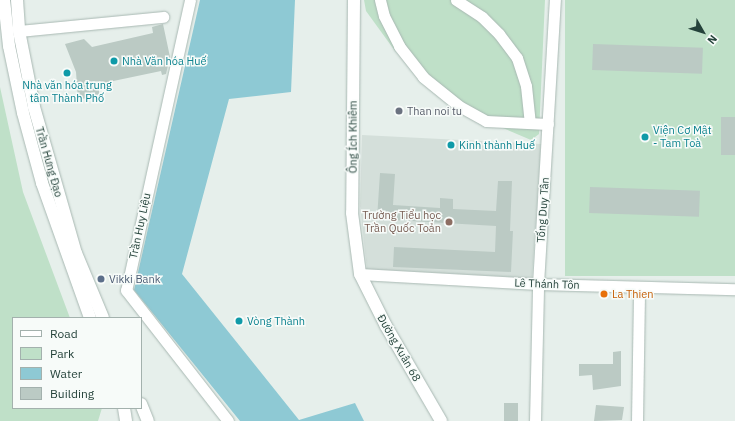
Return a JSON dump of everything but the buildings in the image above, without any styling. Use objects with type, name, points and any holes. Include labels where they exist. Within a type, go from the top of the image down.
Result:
[{"type":"main road","name":"Trần Hưng Đạo","points":[[4,0],[8,46],[22,113],[42,183],[90,317]]},
{"type":"main road","name":"Trần Hưng Đạo","points":[[17,0],[19,31],[34,107],[76,253],[103,317]]},
{"type":"main road","name":"Ông Ích Khiêm","points":[[354,0],[352,213],[360,274]]},
{"type":"main road","name":"Đường Xuân 68","points":[[360,274],[386,326],[441,421]]},
{"type":"main road","points":[[142,406],[148,421]]},
{"type":"main road","points":[[124,409],[126,421]]},
{"type":"street","name":"Trần Huy Liệu","points":[[190,0],[126,290],[228,421]]},
{"type":"street","points":[[380,0],[384,16],[399,46],[429,82],[459,106],[486,121],[548,124]]},
{"type":"street","points":[[456,0],[482,17],[499,34],[517,58],[526,86],[530,123]]},
{"type":"street","name":"Tống Duy Tân","points":[[535,421],[538,284],[555,0]]},
{"type":"street","points":[[19,31],[163,17]]},
{"type":"street","name":"Lê Thánh Tôn","points":[[360,274],[538,284],[639,288],[735,289]]},
{"type":"street","points":[[637,421],[639,288]]},
{"type":"shaded area","name":"Trường Tiểu học Trần Quốc Toản","points":[[362,135],[541,144],[532,278],[367,269],[360,206]]},
{"type":"green space","points":[[364,0],[545,0],[539,134],[531,140],[468,113],[411,60],[395,51],[366,11]]},
{"type":"green space","name":"Viện Cơ Mật - Tam Toà","points":[[565,0],[735,0],[735,276],[565,276]]},
{"type":"green space","points":[[0,87],[23,192],[70,317],[12,317],[12,409],[102,409],[98,421],[0,421]]},
{"type":"water","points":[[200,0],[295,0],[291,92],[229,99],[182,274],[299,420],[355,403],[364,421],[240,421],[134,290]]},
{"type":"place","name":"Nhà Văn hóa Huế","points":[[114,61]]},
{"type":"place","name":"Nhà văn hóa trung tâm Thành Phố","points":[[67,73]]},
{"type":"place","name":"Than noi tu","points":[[399,111]]},
{"type":"place","name":"Viện Cơ Mật - Tam Toà","points":[[645,137]]},
{"type":"place","name":"Kinh thành Huế","points":[[451,145]]},
{"type":"place","name":"Trường Tiểu học Trần Quốc Toản","points":[[449,222]]},
{"type":"place","name":"Vikki Bank","points":[[101,279]]},
{"type":"place","name":"La Thien","points":[[604,294]]},
{"type":"place","name":"Vòng Thành","points":[[239,321]]}]
